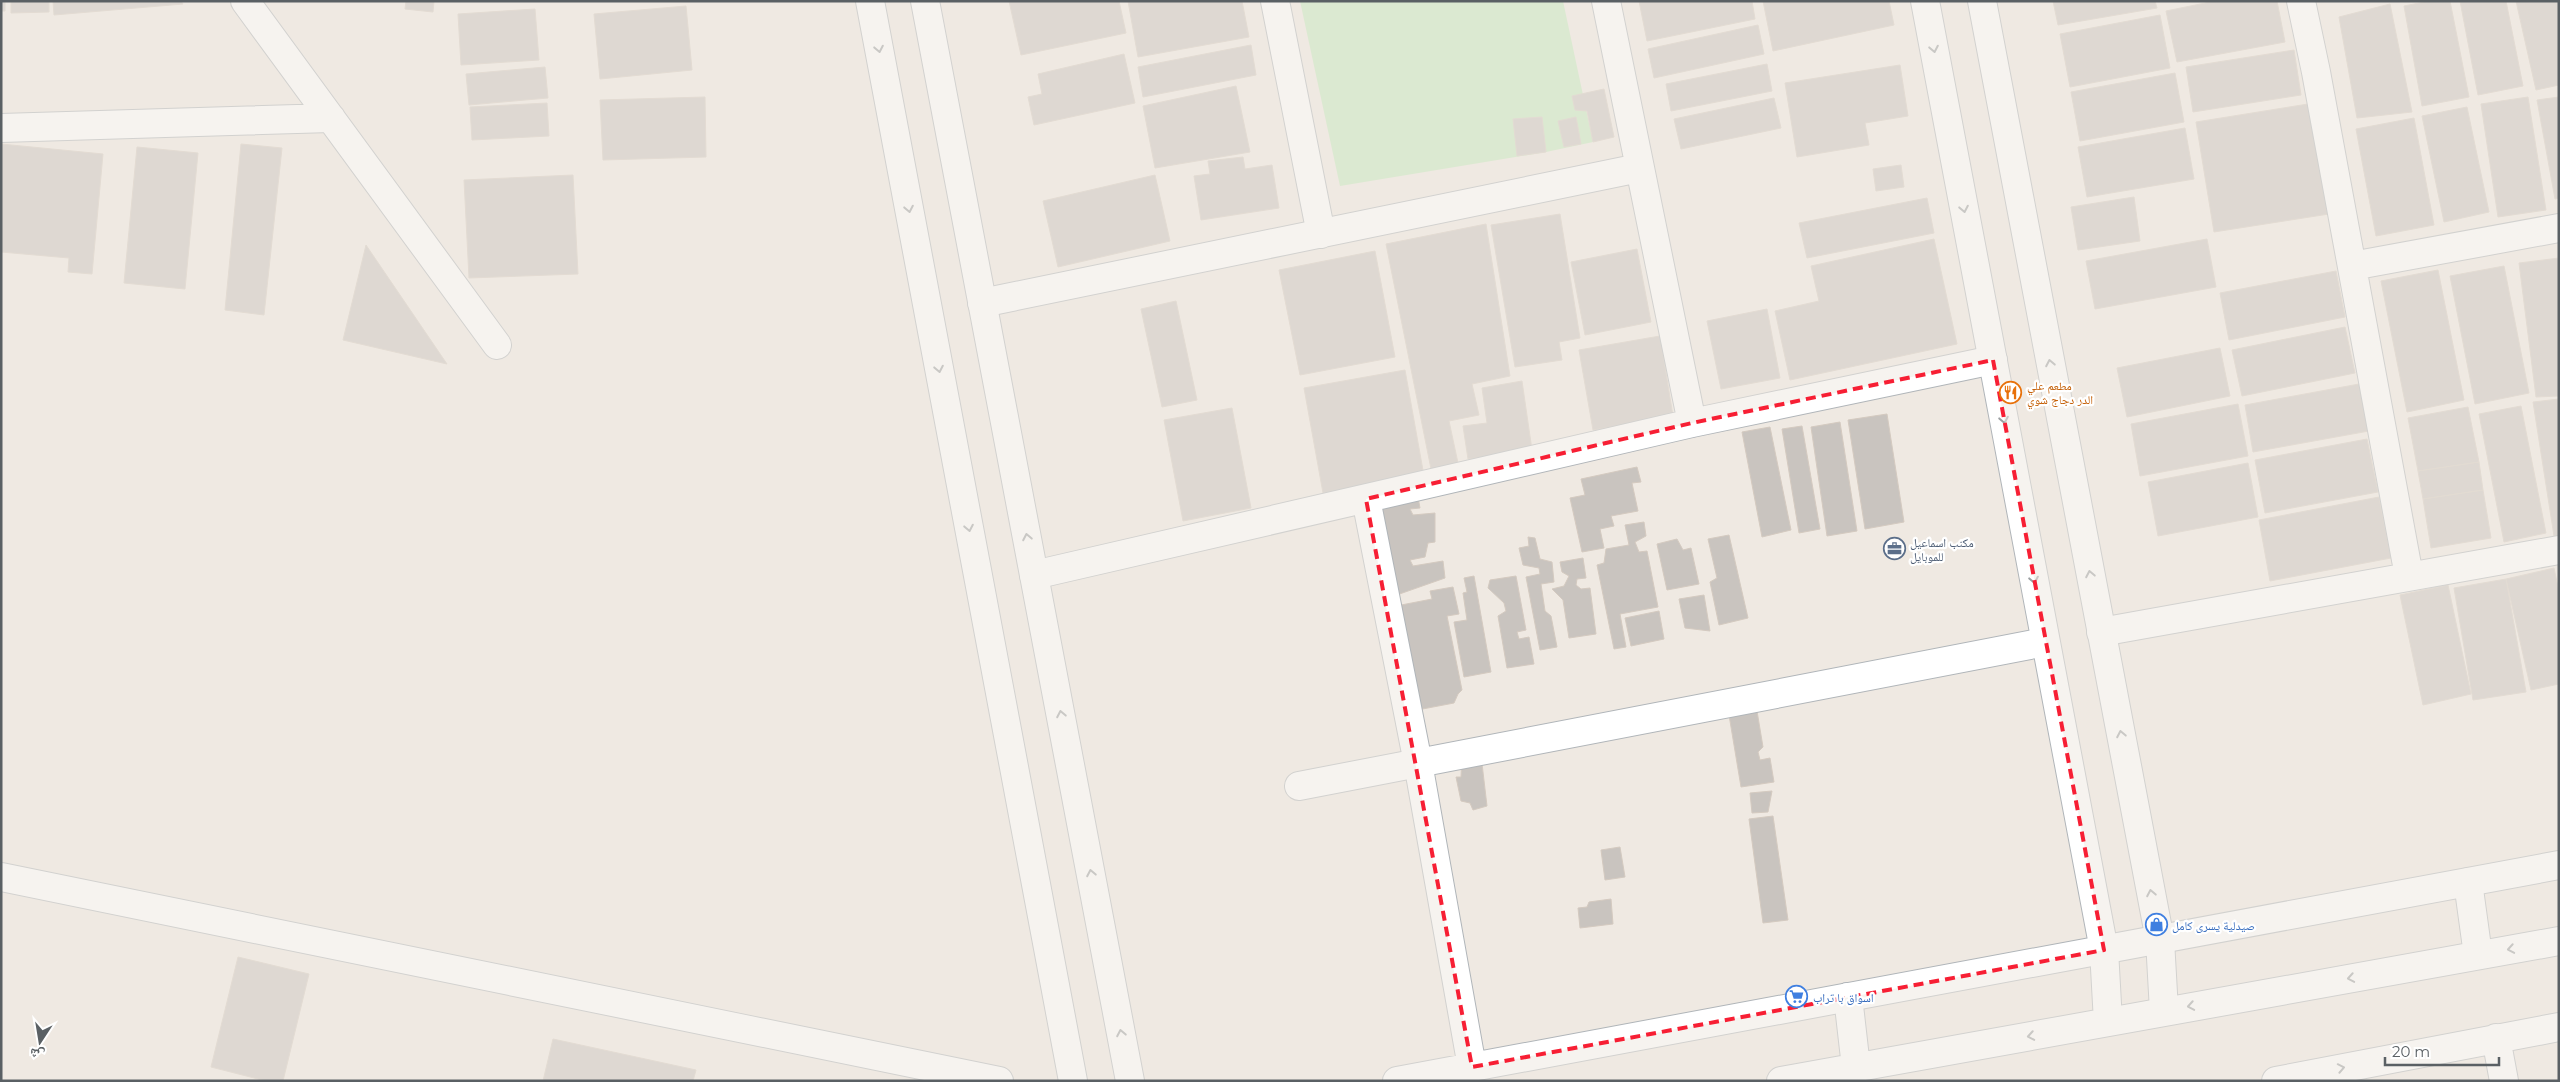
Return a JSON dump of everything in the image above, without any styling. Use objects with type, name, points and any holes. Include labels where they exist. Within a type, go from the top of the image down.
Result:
[{"type":"street","points":[[245,1],[497,345]]},
{"type":"street","points":[[870,1],[1073,1081]]},
{"type":"street","points":[[925,1],[1130,1081]]},
{"type":"street","points":[[1276,1],[1321,234]]},
{"type":"street","points":[[1606,1],[1692,423]]},
{"type":"street","points":[[1925,1],[2104,950],[2108,1022]]},
{"type":"street","points":[[1982,1],[2160,940],[2164,1011]]},
{"type":"street","points":[[2301,1],[2409,576]]},
{"type":"street","points":[[1,128],[331,118]]},
{"type":"street","points":[[982,303],[1640,168]]},
{"type":"street","points":[[2352,266],[2559,228]]},
{"type":"street","points":[[1034,575],[1692,423],[1993,360]]},
{"type":"street","points":[[1366,499],[1418,763],[1472,1067]]},
{"type":"street","points":[[2101,632],[2559,550]]},
{"type":"street","points":[[1299,786],[2046,642]]},
{"type":"street","points":[[1397,1081],[2559,866]]},
{"type":"street","points":[[1,876],[998,1081]]},
{"type":"street","points":[[2468,882],[2478,955]]},
{"type":"street","points":[[1781,1081],[2559,941]]},
{"type":"street","points":[[1848,997],[1856,1067]]},
{"type":"street","points":[[2276,1081],[2559,1027]]},
{"type":"street","points":[[2496,1038],[2504,1081]]},
{"type":"highlighted area","points":[[1993,360],[2104,950],[1472,1067],[1366,499],[1692,423]]},
{"type":"green space","points":[[1300,1],[1563,1],[1593,142],[1546,152],[1340,186]]},
{"type":"building","points":[[1,1],[5,1],[5,11],[1,11]]},
{"type":"building","points":[[11,1],[49,1],[49,12],[11,13]]},
{"type":"building","points":[[53,1],[181,1],[183,4],[54,15]]},
{"type":"building","points":[[406,1],[434,1],[433,12],[405,9]]},
{"type":"building","points":[[1009,1],[1119,1],[1126,33],[1021,55]]},
{"type":"building","points":[[1128,1],[1242,1],[1249,37],[1138,57]]},
{"type":"building","points":[[1639,1],[1752,1],[1755,19],[1647,41]]},
{"type":"building","points":[[1763,1],[1889,1],[1894,25],[1773,51]]},
{"type":"building","points":[[2053,1],[2155,1],[2157,8],[2058,25]]},
{"type":"building","points":[[2215,1],[2277,1],[2285,42],[2177,62],[2166,11]]},
{"type":"building","points":[[2429,1],[2450,1],[2469,97],[2422,106],[2404,6]]},
{"type":"building","points":[[2460,1],[2506,1],[2523,86],[2478,95]]},
{"type":"building","points":[[2516,1],[2559,1],[2559,85],[2536,90]]},
{"type":"building","points":[[2390,4],[2412,112],[2357,118],[2339,17]]},
{"type":"building","points":[[686,6],[692,70],[600,79],[594,14]]},
{"type":"building","points":[[535,9],[539,60],[461,65],[458,14]]},
{"type":"building","points":[[2160,15],[2170,68],[2070,87],[2060,34]]},
{"type":"building","points":[[1758,25],[1764,54],[1654,78],[1648,49]]},
{"type":"building","points":[[1251,45],[1256,75],[1143,97],[1138,67]]},
{"type":"building","points":[[2294,50],[2301,95],[2193,112],[2186,67]]},
{"type":"building","points":[[1124,54],[1135,103],[1034,125],[1028,97],[1042,94],[1038,74]]},
{"type":"building","points":[[1767,64],[1772,91],[1671,111],[1666,84]]},
{"type":"building","points":[[1900,65],[1908,116],[1865,123],[1869,145],[1797,157],[1785,83]]},
{"type":"building","points":[[545,67],[548,98],[469,105],[466,74]]},
{"type":"building","points":[[2175,73],[2184,122],[2080,141],[2071,92]]},
{"type":"building","points":[[1236,86],[1250,152],[1155,168],[1143,106]]},
{"type":"building","points":[[1604,89],[1614,137],[1593,142],[1587,111],[1575,110],[1572,96]]},
{"type":"building","points":[[705,97],[706,157],[603,160],[600,100]]},
{"type":"building","points":[[2528,97],[2546,210],[2498,217],[2481,104]]},
{"type":"building","points":[[2559,97],[2559,198],[2555,199],[2537,100]]},
{"type":"building","points":[[1774,98],[1781,128],[1681,149],[1674,119]]},
{"type":"building","points":[[547,103],[549,136],[472,140],[470,107]]},
{"type":"building","points":[[2308,104],[2329,214],[2214,232],[2196,122]]},
{"type":"building","points":[[2467,107],[2489,212],[2444,222],[2422,116]]},
{"type":"building","points":[[1542,117],[1546,152],[1517,156],[1513,119]]},
{"type":"building","points":[[1576,117],[1581,144],[1564,147],[1558,121]]},
{"type":"building","points":[[2414,118],[2434,225],[2376,236],[2356,129]]},
{"type":"building","points":[[2185,128],[2194,179],[2087,197],[2078,147]]},
{"type":"building","points":[[1,144],[103,154],[92,274],[68,272],[69,258],[1,252]]},
{"type":"building","points":[[241,144],[282,148],[264,315],[225,310]]},
{"type":"building","points":[[137,147],[198,153],[185,289],[124,283]]},
{"type":"building","points":[[1243,157],[1245,169],[1272,165],[1279,208],[1201,220],[1194,176],[1210,174],[1208,161]]},
{"type":"building","points":[[1901,165],[1904,187],[1876,191],[1873,169]]},
{"type":"building","points":[[573,175],[578,274],[469,278],[464,180]]},
{"type":"building","points":[[1155,175],[1170,241],[1058,267],[1043,201]]},
{"type":"building","points":[[2134,197],[2140,241],[2078,250],[2071,207]]},
{"type":"building","points":[[1927,198],[1934,233],[1807,258],[1799,223]]},
{"type":"building","points":[[1560,214],[1580,338],[1559,342],[1562,360],[1515,367],[1491,225]]},
{"type":"building","points":[[1486,224],[1510,376],[1472,384],[1479,415],[1449,421],[1458,463],[1431,469],[1386,244]]},
{"type":"building","points":[[1934,239],[1957,344],[1790,380],[1775,311],[1819,301],[1811,266]]},
{"type":"building","points":[[2207,239],[2216,287],[2095,309],[2086,261]]},
{"type":"building","points":[[366,245],[447,364],[343,340]]},
{"type":"building","points":[[1637,249],[1651,322],[1585,335],[1571,262]]},
{"type":"building","points":[[1375,251],[1395,357],[1300,375],[1279,270]]},
{"type":"building","points":[[2559,258],[2559,396],[2536,397],[2519,263]]},
{"type":"building","points":[[2504,266],[2529,393],[2475,404],[2450,276]]},
{"type":"building","points":[[2438,270],[2464,400],[2407,412],[2381,281]]},
{"type":"building","points":[[2336,271],[2345,317],[2229,340],[2220,293]]},
{"type":"building","points":[[1176,301],[1197,400],[1162,407],[1141,309]]},
{"type":"building","points":[[1767,309],[1780,378],[1721,389],[1707,321]]},
{"type":"building","points":[[2345,327],[2355,373],[2242,396],[2232,350]]},
{"type":"building","points":[[1660,336],[1673,416],[1593,430],[1579,350]]},
{"type":"building","points":[[2220,348],[2230,396],[2127,417],[2117,368]]},
{"type":"building","points":[[1405,370],[1424,476],[1323,493],[1304,388]]},
{"type":"building","points":[[1522,381],[1532,450],[1468,459],[1463,426],[1487,423],[1482,388]]},
{"type":"building","points":[[2359,384],[2369,431],[2253,452],[2245,405]]},
{"type":"building","points":[[2559,399],[2559,535],[2554,536],[2533,402]]},
{"type":"building","points":[[2238,404],[2248,456],[2140,476],[2131,424]]},
{"type":"building","points":[[2521,406],[2546,533],[2504,542],[2479,414]]},
{"type":"building","points":[[2468,407],[2479,462],[2418,471],[2408,418]]},
{"type":"building","points":[[1232,408],[1251,508],[1183,521],[1164,420]]},
{"type":"building","points":[[1887,414],[1904,522],[1865,529],[1848,420]]},
{"type":"building","points":[[1840,422],[1857,531],[1827,536],[1811,427]]},
{"type":"building","points":[[1802,426],[1820,529],[1799,533],[1782,429]]},
{"type":"building","points":[[1770,427],[1791,530],[1762,537],[1742,432]]},
{"type":"building","points":[[2367,439],[2378,492],[2265,513],[2255,460]]},
{"type":"building","points":[[2479,462],[2483,490],[2423,499],[2418,471]]},
{"type":"building","points":[[2248,463],[2258,517],[2158,536],[2148,482]]},
{"type":"building","points":[[1637,467],[1641,482],[1632,483],[1638,511],[1611,516],[1614,526],[1600,529],[1604,548],[1582,552],[1570,498],[1585,495],[1581,479]]},
{"type":"building","points":[[2483,490],[2491,538],[2431,548],[2423,499]]},
{"type":"building","points":[[1417,492],[1420,508],[1410,509],[1413,515],[1435,513],[1435,542],[1428,543],[1425,557],[1410,560],[1413,566],[1443,561],[1445,578],[1391,597],[1370,501]]},
{"type":"building","points":[[2379,497],[2391,558],[2270,581],[2259,520]]},
{"type":"building","points":[[1644,522],[1646,536],[1635,542],[1639,552],[1647,551],[1658,607],[1620,614],[1626,647],[1614,649],[1597,565],[1604,563],[1606,549],[1629,545],[1625,525]]},
{"type":"building","points":[[1729,535],[1748,618],[1719,625],[1710,582],[1717,578],[1708,539]]},
{"type":"building","points":[[1528,537],[1535,538],[1540,559],[1552,562],[1554,582],[1541,584],[1545,611],[1551,616],[1557,647],[1540,650],[1526,577],[1540,574],[1539,568],[1523,565],[1519,548],[1529,546]]},
{"type":"building","points":[[1677,539],[1683,550],[1691,548],[1699,584],[1667,590],[1657,544]]},
{"type":"building","points":[[1583,558],[1586,578],[1577,579],[1576,585],[1581,589],[1590,588],[1596,634],[1569,638],[1563,600],[1552,589],[1564,586],[1569,576],[1562,572],[1560,562]]},
{"type":"building","points":[[2554,568],[2559,592],[2559,684],[2531,690],[2506,579]]},
{"type":"building","points":[[1474,576],[1491,672],[1464,677],[1454,622],[1467,620],[1463,593],[1467,592],[1464,578]]},
{"type":"building","points":[[1516,576],[1526,630],[1517,632],[1519,639],[1529,637],[1534,664],[1507,668],[1498,616],[1506,611],[1504,603],[1488,588],[1490,580]]},
{"type":"building","points":[[2506,579],[2526,692],[2473,700],[2454,588]]},
{"type":"building","points":[[2448,585],[2471,694],[2423,705],[2400,595]]},
{"type":"building","points":[[1453,587],[1459,614],[1447,616],[1462,690],[1454,703],[1412,711],[1391,607],[1432,599],[1430,591]]},
{"type":"building","points":[[1704,595],[1710,631],[1685,628],[1679,599]]},
{"type":"building","points":[[1659,611],[1664,639],[1631,646],[1625,618]]},
{"type":"building","points":[[1757,711],[1763,747],[1758,752],[1760,760],[1770,758],[1774,782],[1741,787],[1729,715]]},
{"type":"building","points":[[1462,755],[1481,755],[1487,806],[1473,810],[1470,803],[1461,801],[1456,777],[1461,777]]},
{"type":"building","points":[[1772,791],[1768,812],[1752,813],[1750,793]]},
{"type":"building","points":[[1773,816],[1788,920],[1763,923],[1749,819]]},
{"type":"building","points":[[1620,847],[1625,877],[1605,880],[1601,850]]},
{"type":"building","points":[[1611,899],[1613,924],[1580,928],[1578,908],[1587,907],[1589,902]]},
{"type":"building","points":[[238,957],[309,974],[283,1081],[266,1081],[211,1067]]},
{"type":"building","points":[[553,1039],[696,1070],[693,1081],[543,1081]]},
{"type":"place","name":"مطعم علي الدر دجاج شوي","points":[[2011,392]]},
{"type":"place","name":"مكنب اسماعيل للموبايل","points":[[1894,549]]},
{"type":"place","name":"صيدلية يسرى كامل","points":[[2156,925]]},
{"type":"place","name":"اسواق با تراب","points":[[1797,997]]}]
